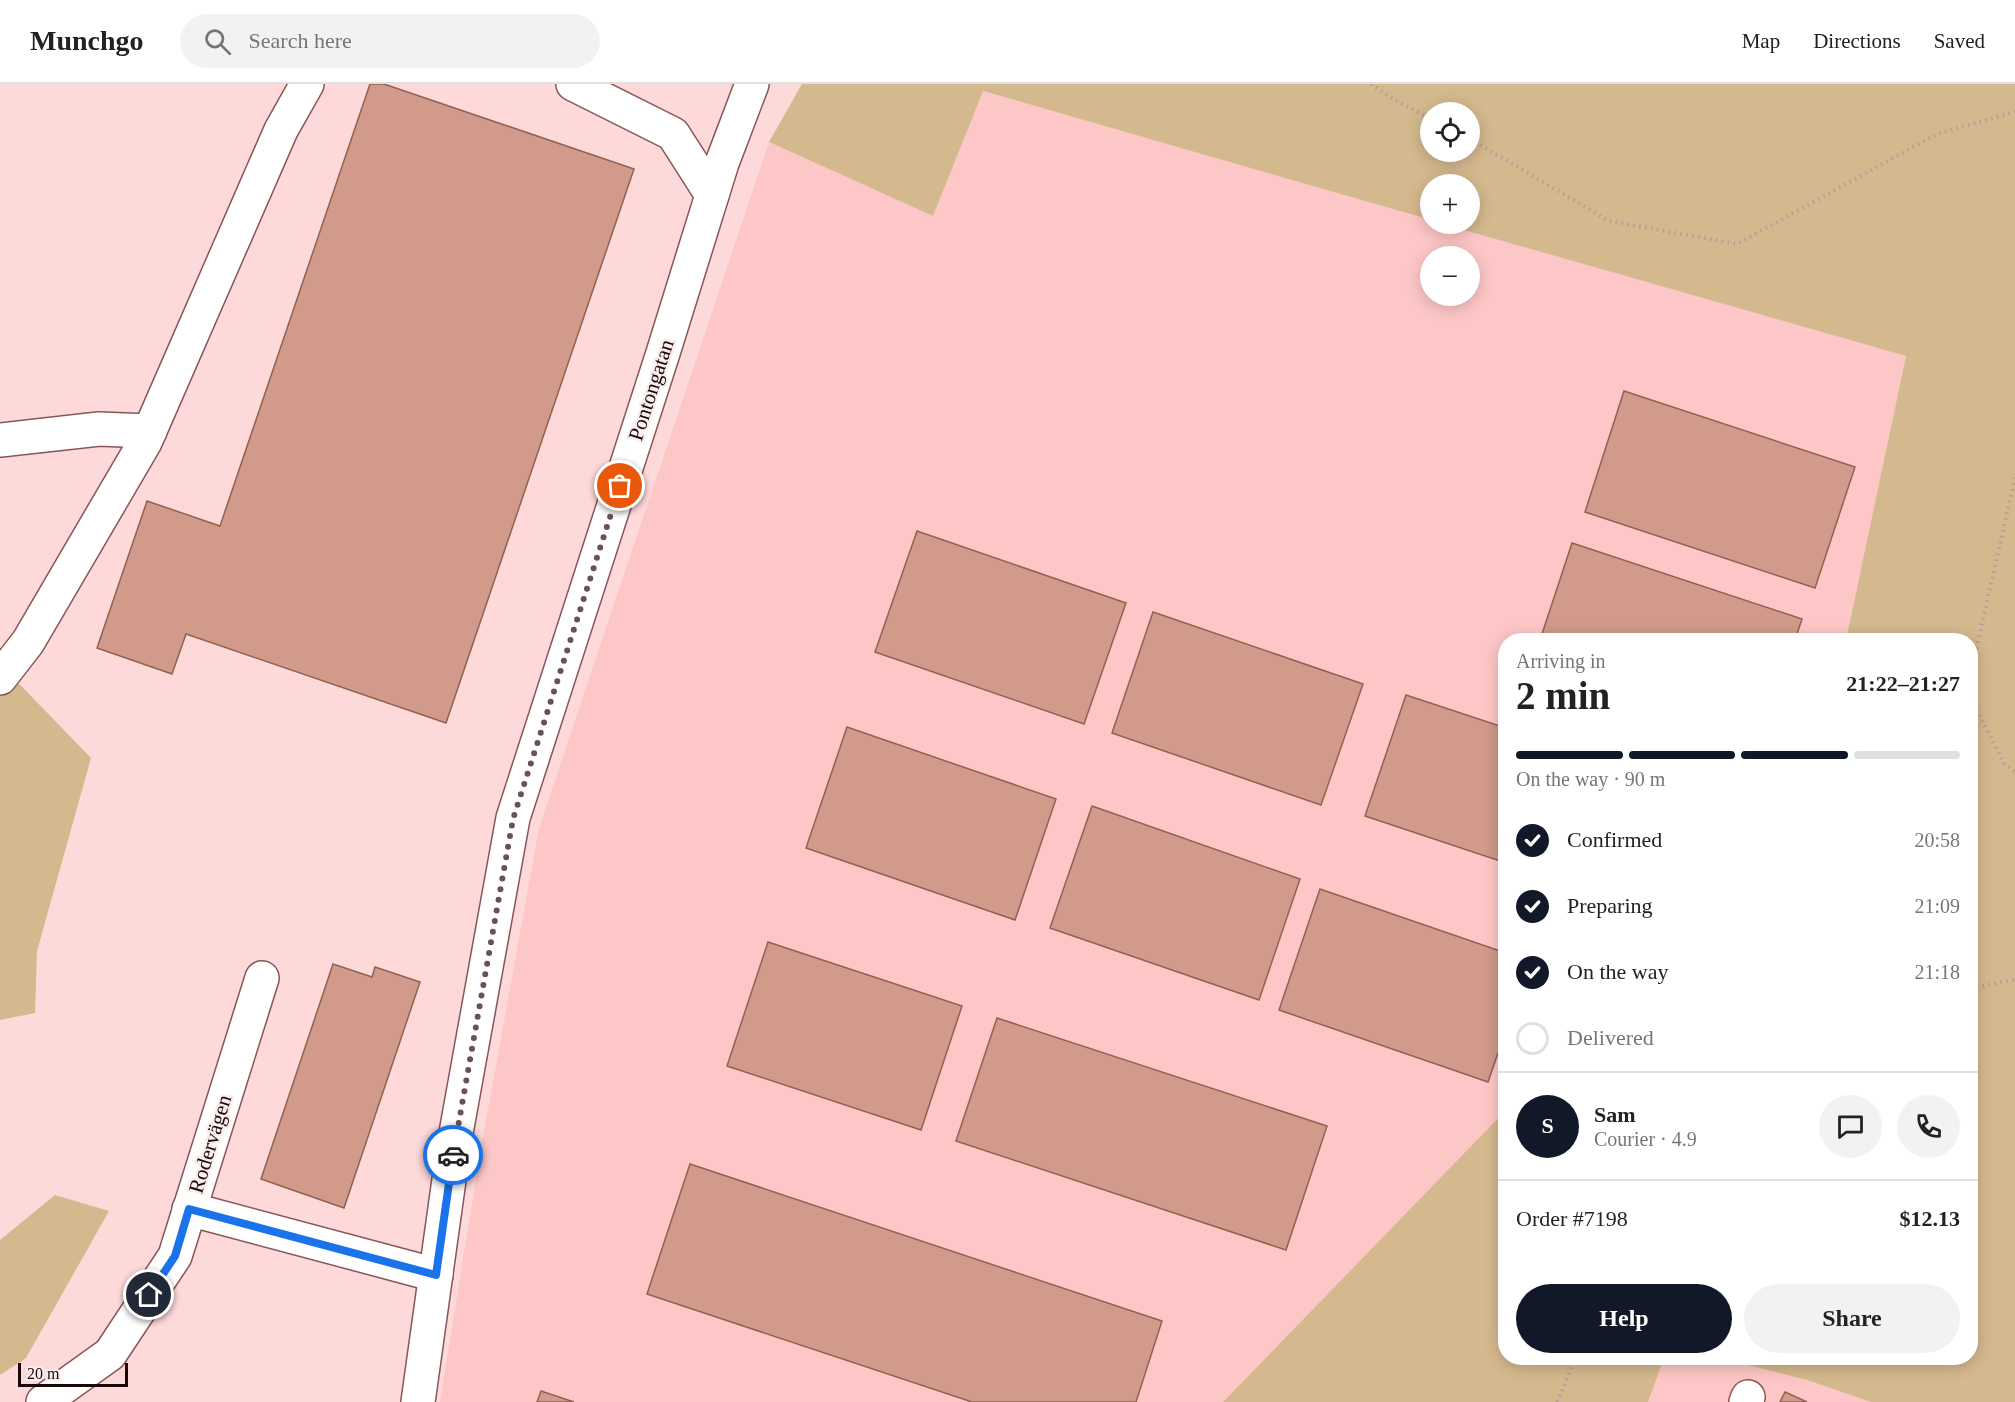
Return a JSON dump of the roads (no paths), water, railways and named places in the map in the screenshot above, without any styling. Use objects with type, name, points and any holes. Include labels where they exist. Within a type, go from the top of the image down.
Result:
[{"type":"street","points":[[0,678],[28,642],[145,442],[281,130],[307,84]]},
{"type":"street","points":[[573,84],[673,134],[712,195]]},
{"type":"street","name":"Pontongatan","points":[[418,1402],[454,1144],[513,819],[712,195],[752,84]]},
{"type":"street","points":[[0,440],[99,429],[150,431]]},
{"type":"street","name":"Rodervägen","points":[[43,1402],[110,1354],[175,1256],[262,978]]},
{"type":"street","points":[[189,1209],[436,1275]]}]
